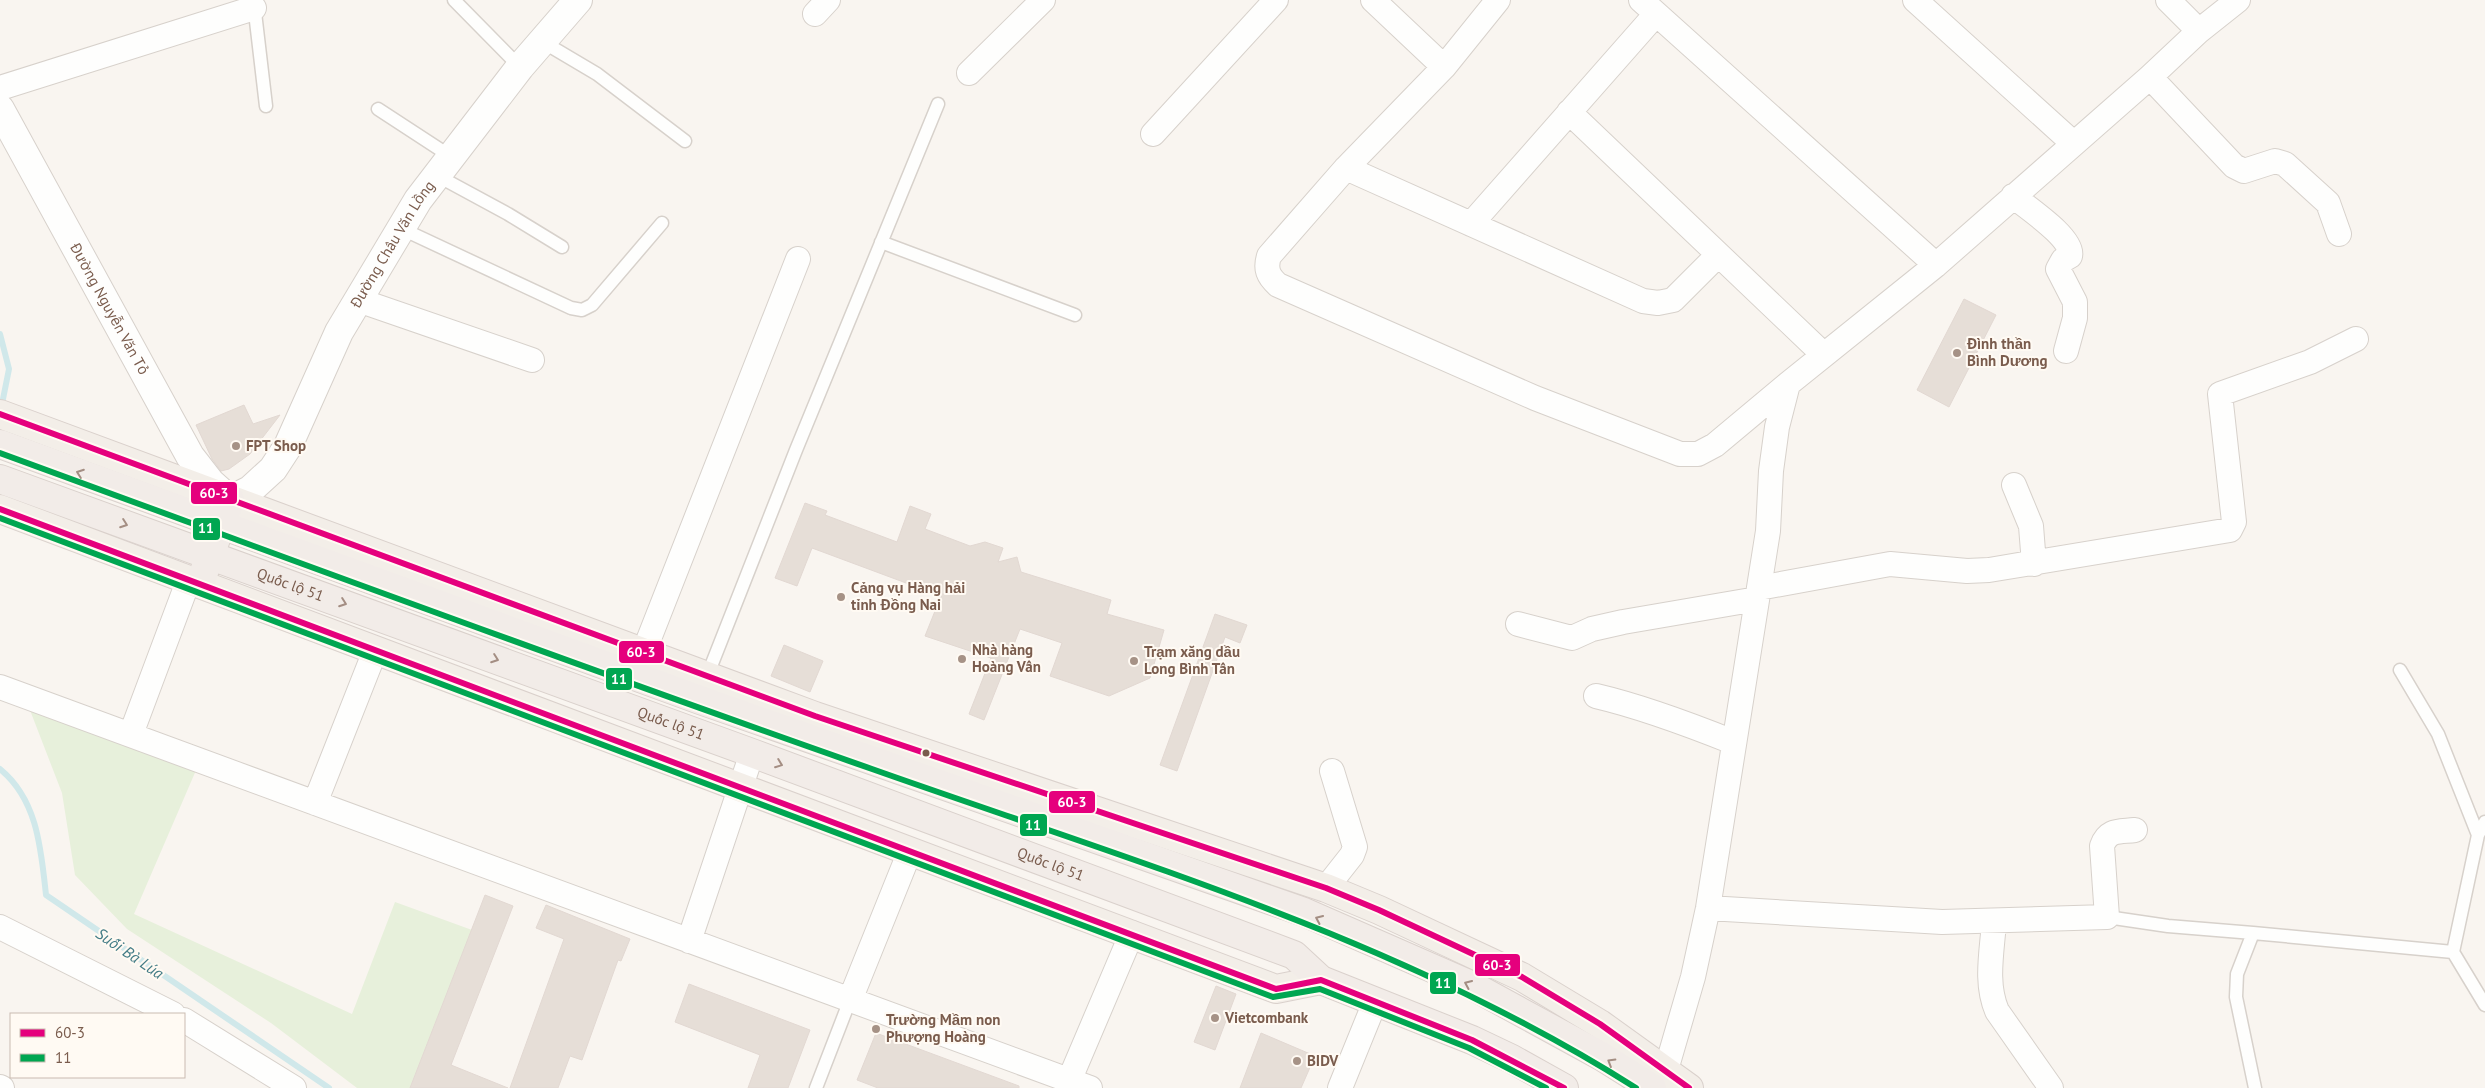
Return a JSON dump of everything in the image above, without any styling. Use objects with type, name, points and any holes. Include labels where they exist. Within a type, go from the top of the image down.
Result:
[{"type":"highway","name":"Quốc lộ 51","points":[[11,448],[221,525],[703,688],[1304,912],[1473,986],[1587,1048],[1657,1082]]},
{"type":"highway","name":"Quốc lộ 51","points":[[6,482],[752,754],[1294,955],[1321,980],[1472,1040],[1554,1085]]},
{"type":"highway","points":[[195,581],[210,555],[230,500]]},
{"type":"main road","name":"Quốc lộ 51","points":[[0,414],[643,654],[703,688],[824,719],[1326,888],[1379,910],[1522,977],[1600,1024],[1657,1082],[1689,1088]]},
{"type":"main road","points":[[2,509],[741,789],[1132,933],[1276,989],[1321,980]]},
{"type":"street","name":"Đường Châu Văn Lồng","points":[[230,500],[250,490],[273,468],[288,446],[339,332],[400,228],[443,166],[520,67],[578,0]]},
{"type":"street","points":[[969,73],[1043,0]]},
{"type":"street","points":[[1153,134],[1276,0]]},
{"type":"street","points":[[1373,0],[1444,67]]},
{"type":"street","points":[[1498,0],[1444,67],[1346,168],[1269,256],[1267,265],[1269,276],[1278,285],[1536,398],[1680,454],[1698,454],[1715,445],[1936,265],[2150,77],[2199,31],[2238,0]]},
{"type":"street","points":[[1915,0],[2073,143]]},
{"type":"street","points":[[2168,0],[2199,31]]},
{"type":"street","points":[[0,88],[253,4]]},
{"type":"street","points":[[1471,224],[1569,112],[1649,7],[1936,265]]},
{"type":"street","points":[[2150,77],[2234,166],[2244,171],[2275,161],[2285,164],[2328,203],[2340,234]]},
{"type":"street","name":"Đường Nguyễn Văn Tỏ","points":[[0,109],[190,456],[211,483],[230,500]]},
{"type":"street","points":[[1569,112],[1824,355]]},
{"type":"street","points":[[1346,168],[1643,300],[1658,304],[1672,300],[1718,254]]},
{"type":"street","points":[[2013,196],[2064,238],[2070,248],[2070,256],[2063,260],[2058,269],[2075,302],[2075,318],[2066,351]]},
{"type":"street","points":[[643,654],[798,259]]},
{"type":"street","points":[[358,300],[532,360]]},
{"type":"street","points":[[1518,624],[1572,638],[1592,629],[1758,594],[1874,565],[1890,564],[1967,571],[2034,564],[2230,530],[2234,522],[2220,394],[2310,362],[2356,339]]},
{"type":"street","points":[[1657,1082],[1693,977],[1708,908],[1768,531],[1771,472],[1776,427],[1788,384]]},
{"type":"street","points":[[2014,485],[2031,526],[2034,564]]},
{"type":"street","points":[[130,734],[195,581]]},
{"type":"street","points":[[315,803],[375,651]]},
{"type":"street","points":[[0,687],[689,940],[1075,1086],[1132,933]]},
{"type":"street","points":[[1596,696],[1623,702],[1680,721],[1734,742]]},
{"type":"street","points":[[689,940],[752,754]]},
{"type":"street","points":[[1326,888],[1352,855],[1355,847],[1332,771]]},
{"type":"street","points":[[1708,908],[1942,922],[1994,922],[2106,917],[2102,846],[2105,837],[2112,832],[2135,830]]},
{"type":"street","points":[[850,1000],[910,851]]},
{"type":"street","points":[[1994,922],[1989,985],[1991,998],[1997,1011],[2052,1088]]},
{"type":"street","points":[[0,926],[171,1013]]},
{"type":"street","points":[[1340,1088],[1375,1002]]},
{"type":"street","points":[[185,1021],[294,1088]]},
{"type":"lane","points":[[454,0],[520,67]]},
{"type":"lane","points":[[253,4],[266,106]]},
{"type":"lane","points":[[542,42],[597,74],[685,141]]},
{"type":"lane","points":[[703,688],[796,450],[938,104]]},
{"type":"lane","points":[[378,109],[443,166],[508,214],[562,247]]},
{"type":"lane","points":[[400,228],[571,308],[582,310],[592,305],[662,223]]},
{"type":"lane","points":[[882,242],[1075,315]]},
{"type":"lane","points":[[2400,670],[2438,734],[2478,835]]},
{"type":"lane","points":[[2485,822],[2478,835],[2453,952],[2485,1005]]},
{"type":"lane","points":[[2106,917],[2168,926],[2453,952]]},
{"type":"lane","points":[[2253,933],[2237,974],[2236,997],[2255,1088]]},
{"type":"lane","points":[[816,1088],[850,1000]]},
{"type":"green space","points":[[28,705],[197,768],[134,914],[352,1014],[395,902],[472,930],[410,1088],[357,1088],[271,1023],[127,929],[75,875],[62,793]]},
{"type":"building","name":"Đình thần Bình Dương","points":[[1964,299],[1996,315],[1949,407],[1917,390]]},
{"type":"building","name":"FPT Shop","points":[[244,405],[253,424],[280,415],[250,454],[229,469],[221,471],[212,459],[196,425]]},
{"type":"building","points":[[805,503],[827,511],[825,515],[897,542],[910,506],[931,514],[925,529],[970,546],[985,542],[1003,548],[998,562],[1017,557],[1021,572],[1111,600],[1107,614],[1164,630],[1150,678],[1109,696],[1050,676],[1062,643],[1020,629],[984,720],[969,714],[991,658],[925,636],[941,596],[812,548],[797,586],[775,578]]},
{"type":"building","points":[[1215,614],[1247,625],[1240,643],[1225,637],[1177,771],[1160,765]]},
{"type":"building","points":[[784,645],[823,661],[810,692],[771,676]]},
{"type":"building","points":[[485,895],[513,906],[451,1065],[508,1088],[410,1088]]},
{"type":"building","points":[[546,905],[630,939],[621,961],[618,960],[582,1060],[570,1056],[558,1088],[510,1088],[564,939],[536,928]]},
{"type":"building","points":[[689,984],[810,1030],[788,1088],[748,1088],[760,1055],[675,1022]]},
{"type":"building","name":"Vietcombank","points":[[1216,986],[1236,994],[1215,1050],[1194,1042]]},
{"type":"building","points":[[876,1033],[1019,1086],[1019,1088],[878,1088],[857,1080]]},
{"type":"building","points":[[1261,1033],[1315,1056],[1301,1088],[1240,1088]]},
{"type":"waterway","name":"Suối Bà Lúa","points":[[0,334],[9,369],[1,409]]},
{"type":"waterway","name":"Suối Bà Lúa","points":[[0,769],[13,781],[23,795],[30,811],[39,844],[46,895],[329,1088]]},
{"type":"transit line","name":"60-3","points":[[0,414],[815,716],[1326,888],[1379,910],[1522,977],[1600,1024],[1689,1088]]},
{"type":"transit line","name":"11","points":[[0,453],[653,692],[1166,871],[1263,907],[1360,946],[1454,988],[1546,1035],[1636,1088]]},
{"type":"transit line","name":"60-3","points":[[0,509],[1276,989],[1321,980],[1472,1040],[1564,1088]]},
{"type":"transit line","name":"11","points":[[0,518],[1273,997],[1320,989],[1469,1048],[1546,1088]]},
{"type":"place","name":"Đình thần Bình Dương","points":[[1957,353]]},
{"type":"place","name":"FPT Shop","points":[[236,446]]},
{"type":"place","name":"Cảng vụ Hàng hải tỉnh Đồng Nai","points":[[841,597]]},
{"type":"place","name":"Nhà hàng Hoàng Vân","points":[[962,659]]},
{"type":"place","name":"Trạm xăng dầu Long Bình Tân","points":[[1134,661]]},
{"type":"place","name":"Vietcombank","points":[[1215,1018]]},
{"type":"place","name":"Trường Mầm non Phượng Hoàng","points":[[876,1029]]},
{"type":"place","name":"BIDV","points":[[1297,1061]]}]
